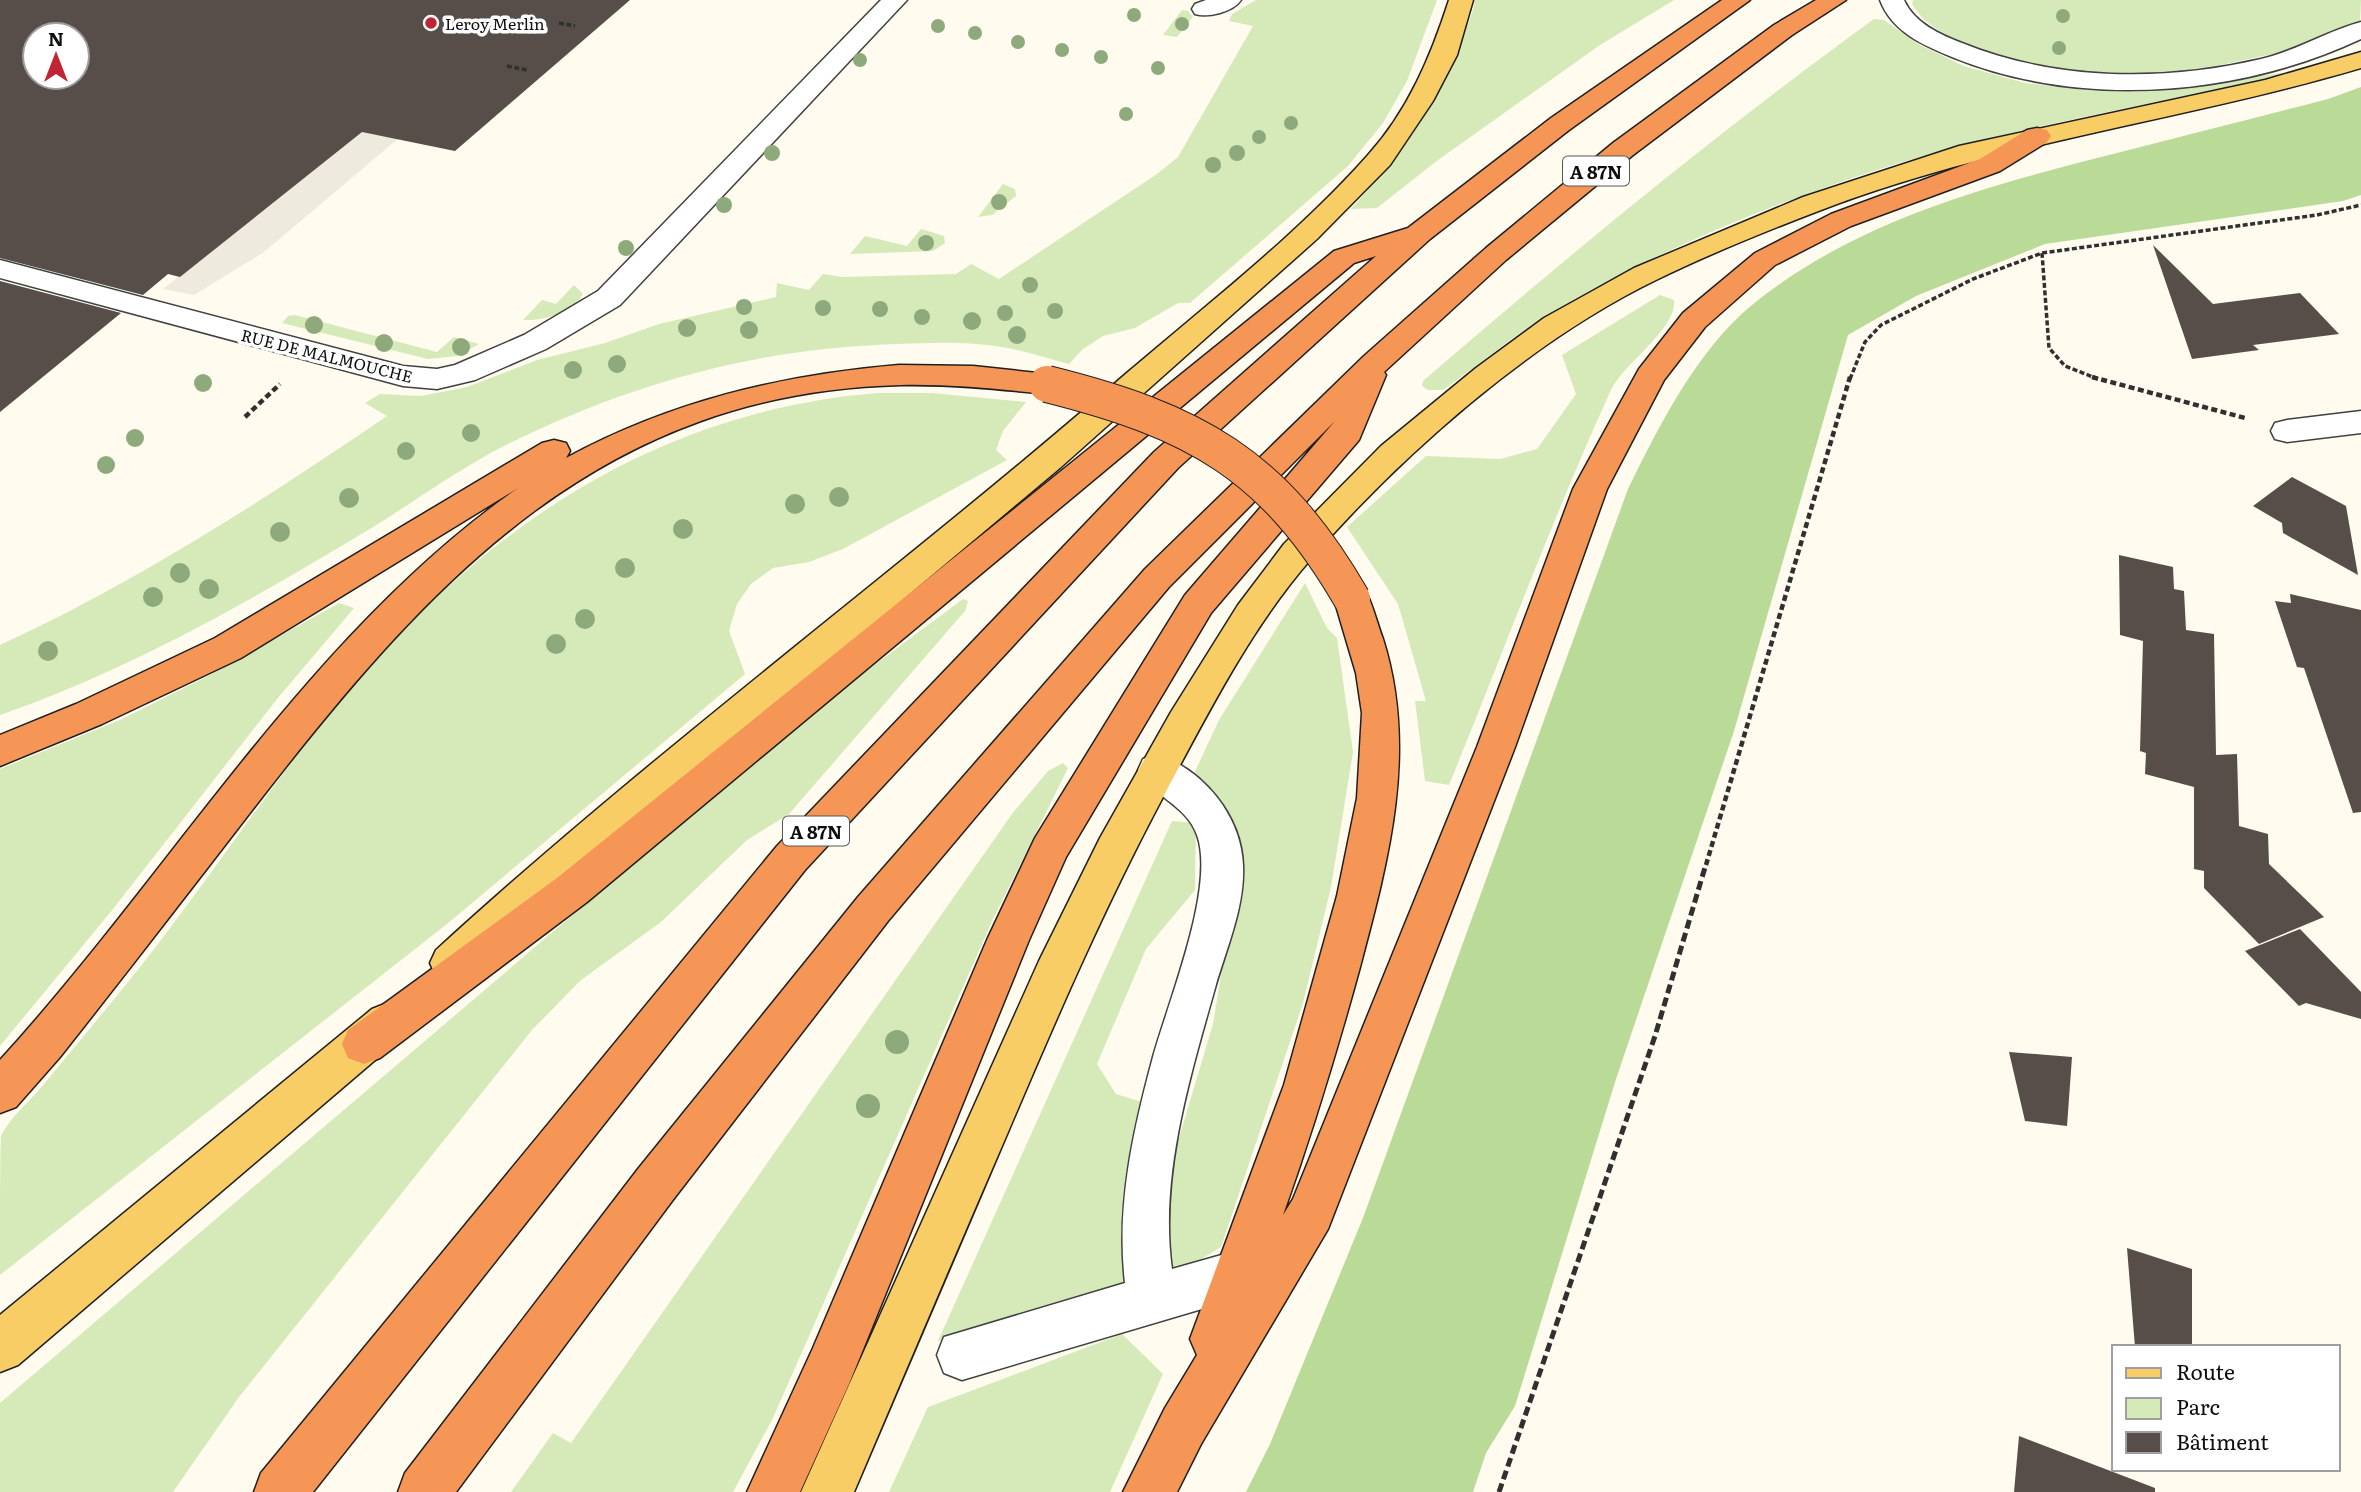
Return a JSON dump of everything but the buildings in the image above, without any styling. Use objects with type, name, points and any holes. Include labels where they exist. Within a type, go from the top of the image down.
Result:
[{"type":"highway","name":"A 87N","points":[[280,1492],[791,858],[1166,460],[1420,233],[1560,124],[1738,0]]},
{"type":"highway","name":"A 87N","points":[[424,1492],[655,1185],[873,909],[1157,578],[1376,363],[1496,254],[1623,149],[1783,30],[1834,0]]},
{"type":"highway","points":[[1149,1492],[1184,1426],[1311,1213],[1496,747],[1590,489],[1650,376],[1694,320],[1765,259],[1841,220],[1990,165],[2038,136]]},
{"type":"highway","points":[[364,1044],[572,890],[1344,257],[1420,233]]},
{"type":"highway","points":[[773,1492],[831,1366],[1049,850],[1198,604],[1347,432],[1376,363]]},
{"type":"highway","points":[[0,751],[89,714],[228,648],[561,447],[635,415],[705,406],[802,385],[858,377],[913,374],[968,376],[1047,384],[1101,396],[1142,410],[1209,442],[1252,472],[1311,529],[1334,563],[1352,599],[1375,673],[1381,713],[1377,798],[1358,896],[1306,1085],[1184,1426]]},
{"type":"highway","points":[[0,1091],[44,1042],[367,643],[447,563],[490,524],[536,490],[586,460],[705,406]]},
{"type":"main road","points":[[0,1347],[364,1044],[547,874],[1049,459],[1307,233],[1380,159],[1420,101],[1444,55],[1461,0]]},
{"type":"main road","points":[[827,1492],[1060,961],[1157,770],[1251,614],[1296,553],[1393,454],[1487,374],[1545,332],[1644,274],[1813,203],[1969,152],[2270,87],[2361,60]]},
{"type":"street","name":"RUE DE MALMOUCHE","points":[[0,269],[403,376],[437,379],[464,373],[535,342],[609,298],[895,0]]},
{"type":"street","points":[[1204,9],[1229,0]]},
{"type":"street","points":[[1892,0],[1901,18],[1927,36],[1985,62],[2060,78],[2126,82],[2204,76],[2270,65],[2340,42],[2361,30]]},
{"type":"street","points":[[2287,430],[2361,422]]},
{"type":"street","points":[[1151,1299],[1144,1233],[1149,1180],[1181,1035],[1219,898],[1223,865],[1217,832],[1201,804],[1176,780],[1157,770]]},
{"type":"street","points":[[962,1354],[1239,1274]]},
{"type":"path","points":[[559,23],[575,26]]},
{"type":"path","points":[[507,66],[527,70]]},
{"type":"path","points":[[1499,1492],[1656,1036],[1763,667],[1851,375],[1865,342],[1881,325],[1900,313],[1973,279],[2042,253],[2317,215],[2361,205]]},
{"type":"path","points":[[2042,253],[2049,348],[2065,366],[2081,374],[2287,430]]},
{"type":"green space","points":[[1256,0],[1437,0],[1407,81],[1383,123],[1348,166],[1190,303],[1178,303],[1135,328],[1103,336],[1083,349],[1069,364],[1014,349],[983,344],[897,344],[845,347],[745,361],[648,387],[553,423],[506,445],[328,554],[191,631],[97,676],[0,715],[0,645],[101,595],[198,539],[293,479],[387,416],[365,403],[380,394],[421,396],[467,387],[537,360],[605,343],[659,324],[776,297],[777,283],[809,290],[823,274],[842,277],[956,274],[971,264],[999,279],[1157,174],[1178,157],[1253,26],[1229,21],[1232,14]]},
{"type":"green space","points":[[1475,0],[1674,0],[1600,45],[1438,160],[1377,208],[1351,209],[1400,151],[1428,110],[1451,65]]},
{"type":"green space","points":[[1913,0],[2361,0],[2360,21],[2300,47],[2220,65],[2150,74],[2114,74],[2044,67],[1976,47],[1932,26],[1912,4]]},
{"type":"green space","points":[[1182,10],[1188,11],[1193,17],[1177,37],[1163,35]]},
{"type":"green space","points":[[1874,19],[1884,20],[1920,45],[1964,66],[2025,83],[2138,92],[2298,71],[1983,140],[1880,169],[1797,198],[1673,249],[1593,289],[1526,329],[1443,390],[1428,390],[1422,386],[1423,381],[1645,195]]},
{"type":"green space","points":[[2361,87],[2361,195],[2343,201],[2045,244],[1916,296],[1848,335],[1734,731],[1616,1079],[1515,1406],[1486,1453],[1473,1492],[1246,1492],[1270,1444],[1363,1218],[1628,489],[1666,415],[1714,344],[1752,305],[1792,275],[1835,250],[1926,209],[2021,178],[2328,99]]},
{"type":"green space","points":[[1003,184],[1015,189],[1016,196],[992,215],[978,217]]},
{"type":"green space","points":[[921,229],[944,236],[945,243],[933,251],[850,254],[865,236],[907,246]]},
{"type":"green space","points":[[574,285],[583,294],[572,306],[548,317],[523,320],[542,300],[556,304]]},
{"type":"green space","points":[[1660,295],[1674,300],[1673,311],[1659,334],[1626,369],[1611,390],[1548,537],[1449,785],[1425,781],[1415,701],[1426,701],[1398,604],[1347,527],[1426,456],[1500,459],[1537,449],[1576,394],[1562,355]]},
{"type":"green space","points":[[295,315],[437,352],[454,337],[479,344],[457,356],[428,359],[282,323],[288,316]]},
{"type":"green space","points":[[877,393],[932,393],[1026,402],[1003,431],[996,450],[1007,460],[843,549],[809,562],[773,568],[751,584],[737,604],[729,631],[745,674],[447,924],[0,1275],[1,1136],[5,1129],[144,962],[316,731],[373,663],[425,609],[479,559],[537,516],[598,478],[663,446],[731,421],[802,403]]},
{"type":"green space","points":[[1305,583],[1327,628],[1337,638],[1353,752],[1331,887],[1303,1003],[1221,1247],[1167,1280],[1163,1221],[1172,1161],[1213,1024],[1231,913],[1191,780],[1219,720]]},
{"type":"green space","points":[[963,599],[968,601],[965,611],[789,814],[747,840],[661,922],[581,980],[532,1030],[239,1397],[173,1492],[0,1492],[0,1403],[683,821],[850,683]]},
{"type":"green space","points":[[339,603],[354,608],[277,699],[113,909],[0,1046],[0,769],[122,719],[210,675]]},
{"type":"green space","points":[[1063,763],[1068,768],[993,919],[772,1420],[733,1492],[511,1492],[553,1433],[571,1443],[1012,814],[1048,771]]},
{"type":"green space","points":[[1172,821],[1196,823],[1195,890],[1146,949],[1097,1064],[1116,1094],[1142,1102],[1130,1149],[1126,1287],[938,1341]]},
{"type":"green space","points":[[1122,1334],[1163,1374],[1110,1492],[889,1492],[928,1407]]},
{"type":"shaded area","points":[[431,76],[423,122],[393,143],[264,252],[194,295],[163,289]]},
{"type":"place","name":"Leroy Merlin","points":[[431,23]]}]
